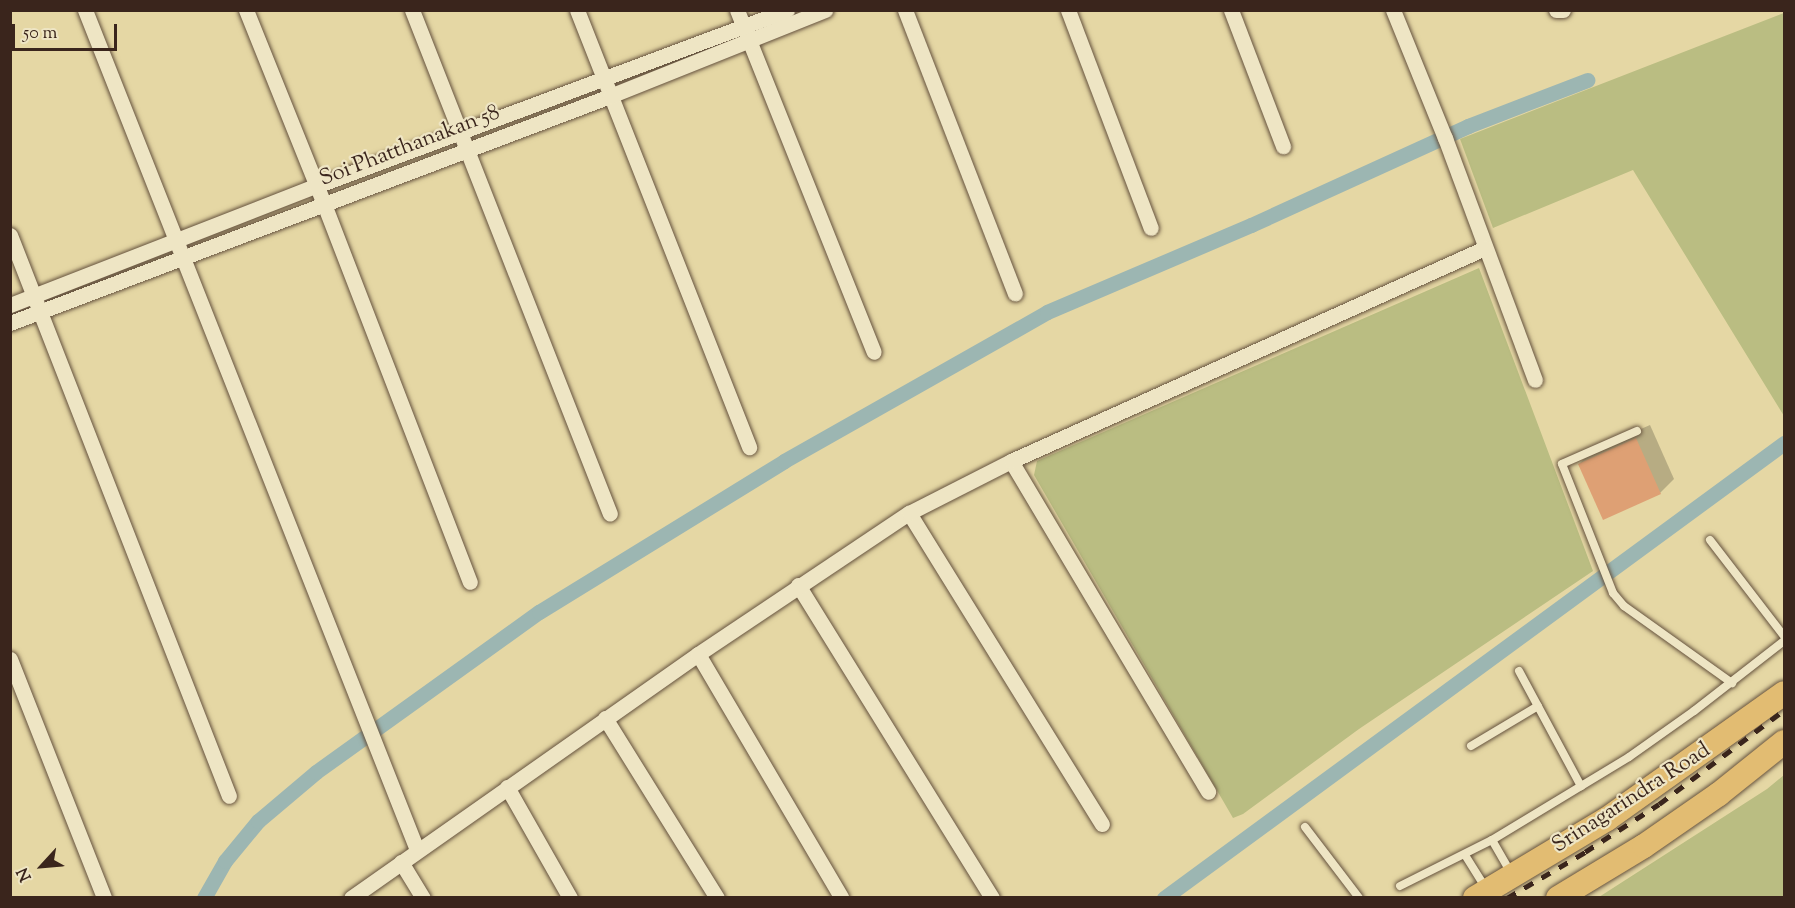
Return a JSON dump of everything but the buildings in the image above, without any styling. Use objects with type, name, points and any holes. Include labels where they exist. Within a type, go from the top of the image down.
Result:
[{"type":"main road","name":"Srinagarindra Road","points":[[1481,894],[1616,813],[1785,693]]},
{"type":"main road","name":"Srinagarindra Road","points":[[1558,897],[1663,833],[1719,794],[1785,742]]},
{"type":"street","points":[[85,10],[417,850]]},
{"type":"street","points":[[246,10],[324,204],[470,582]]},
{"type":"street","points":[[412,10],[610,514]]},
{"type":"street","points":[[577,10],[749,447]]},
{"type":"street","points":[[737,10],[874,352]]},
{"type":"street","name":"Soi Phatthanakan 58","points":[[10,323],[610,96],[746,33],[787,10]]},
{"type":"street","name":"Soi Phatthanakan 58","points":[[10,305],[316,186],[603,79],[825,10]]},
{"type":"street","points":[[905,10],[1015,293]]},
{"type":"street","points":[[1068,10],[1150,228]]},
{"type":"street","points":[[1232,10],[1283,146]]},
{"type":"street","points":[[1393,10],[1445,138],[1535,380]]},
{"type":"street","points":[[1556,10],[1563,10]]},
{"type":"street","points":[[10,235],[229,796]]},
{"type":"street","points":[[351,897],[798,585],[909,513],[1011,461],[1485,248]]},
{"type":"street","points":[[1011,461],[1208,792]]},
{"type":"street","points":[[909,513],[1102,824]]},
{"type":"street","points":[[798,585],[992,897]]},
{"type":"street","points":[[698,654],[841,897]]},
{"type":"street","points":[[10,659],[104,897]]},
{"type":"street","points":[[605,718],[717,897]]},
{"type":"street","points":[[507,787],[570,897]]},
{"type":"street","points":[[401,862],[423,897]]},
{"type":"lane","points":[[1636,431],[1562,464],[1613,593],[1624,606],[1732,683]]},
{"type":"lane","points":[[1710,540],[1785,636]]},
{"type":"lane","points":[[1400,886],[1492,840],[1629,757],[1732,683],[1785,641]]},
{"type":"lane","points":[[1519,671],[1581,786]]},
{"type":"lane","points":[[1470,746],[1538,705]]},
{"type":"lane","points":[[1305,827],[1359,897]]},
{"type":"lane","points":[[1492,840],[1512,875]]},
{"type":"lane","points":[[1465,855],[1481,894]]},
{"type":"green space","points":[[1784,13],[1784,416],[1633,170],[1493,228],[1460,139]]},
{"type":"green space","points":[[1479,268],[1593,571],[1359,729],[1243,814],[1233,818],[1034,475],[1037,461]]},
{"type":"green space","points":[[1784,775],[1784,897],[1599,897],[1767,789]]},
{"type":"waterway","points":[[204,898],[225,861],[258,821],[316,772],[539,612],[784,461],[1047,312],[1251,225],[1468,126],[1587,80]]},
{"type":"waterway","points":[[1164,898],[1784,443]]},
{"type":"railway","points":[[1507,898],[1585,852],[1659,804],[1784,710]]}]
